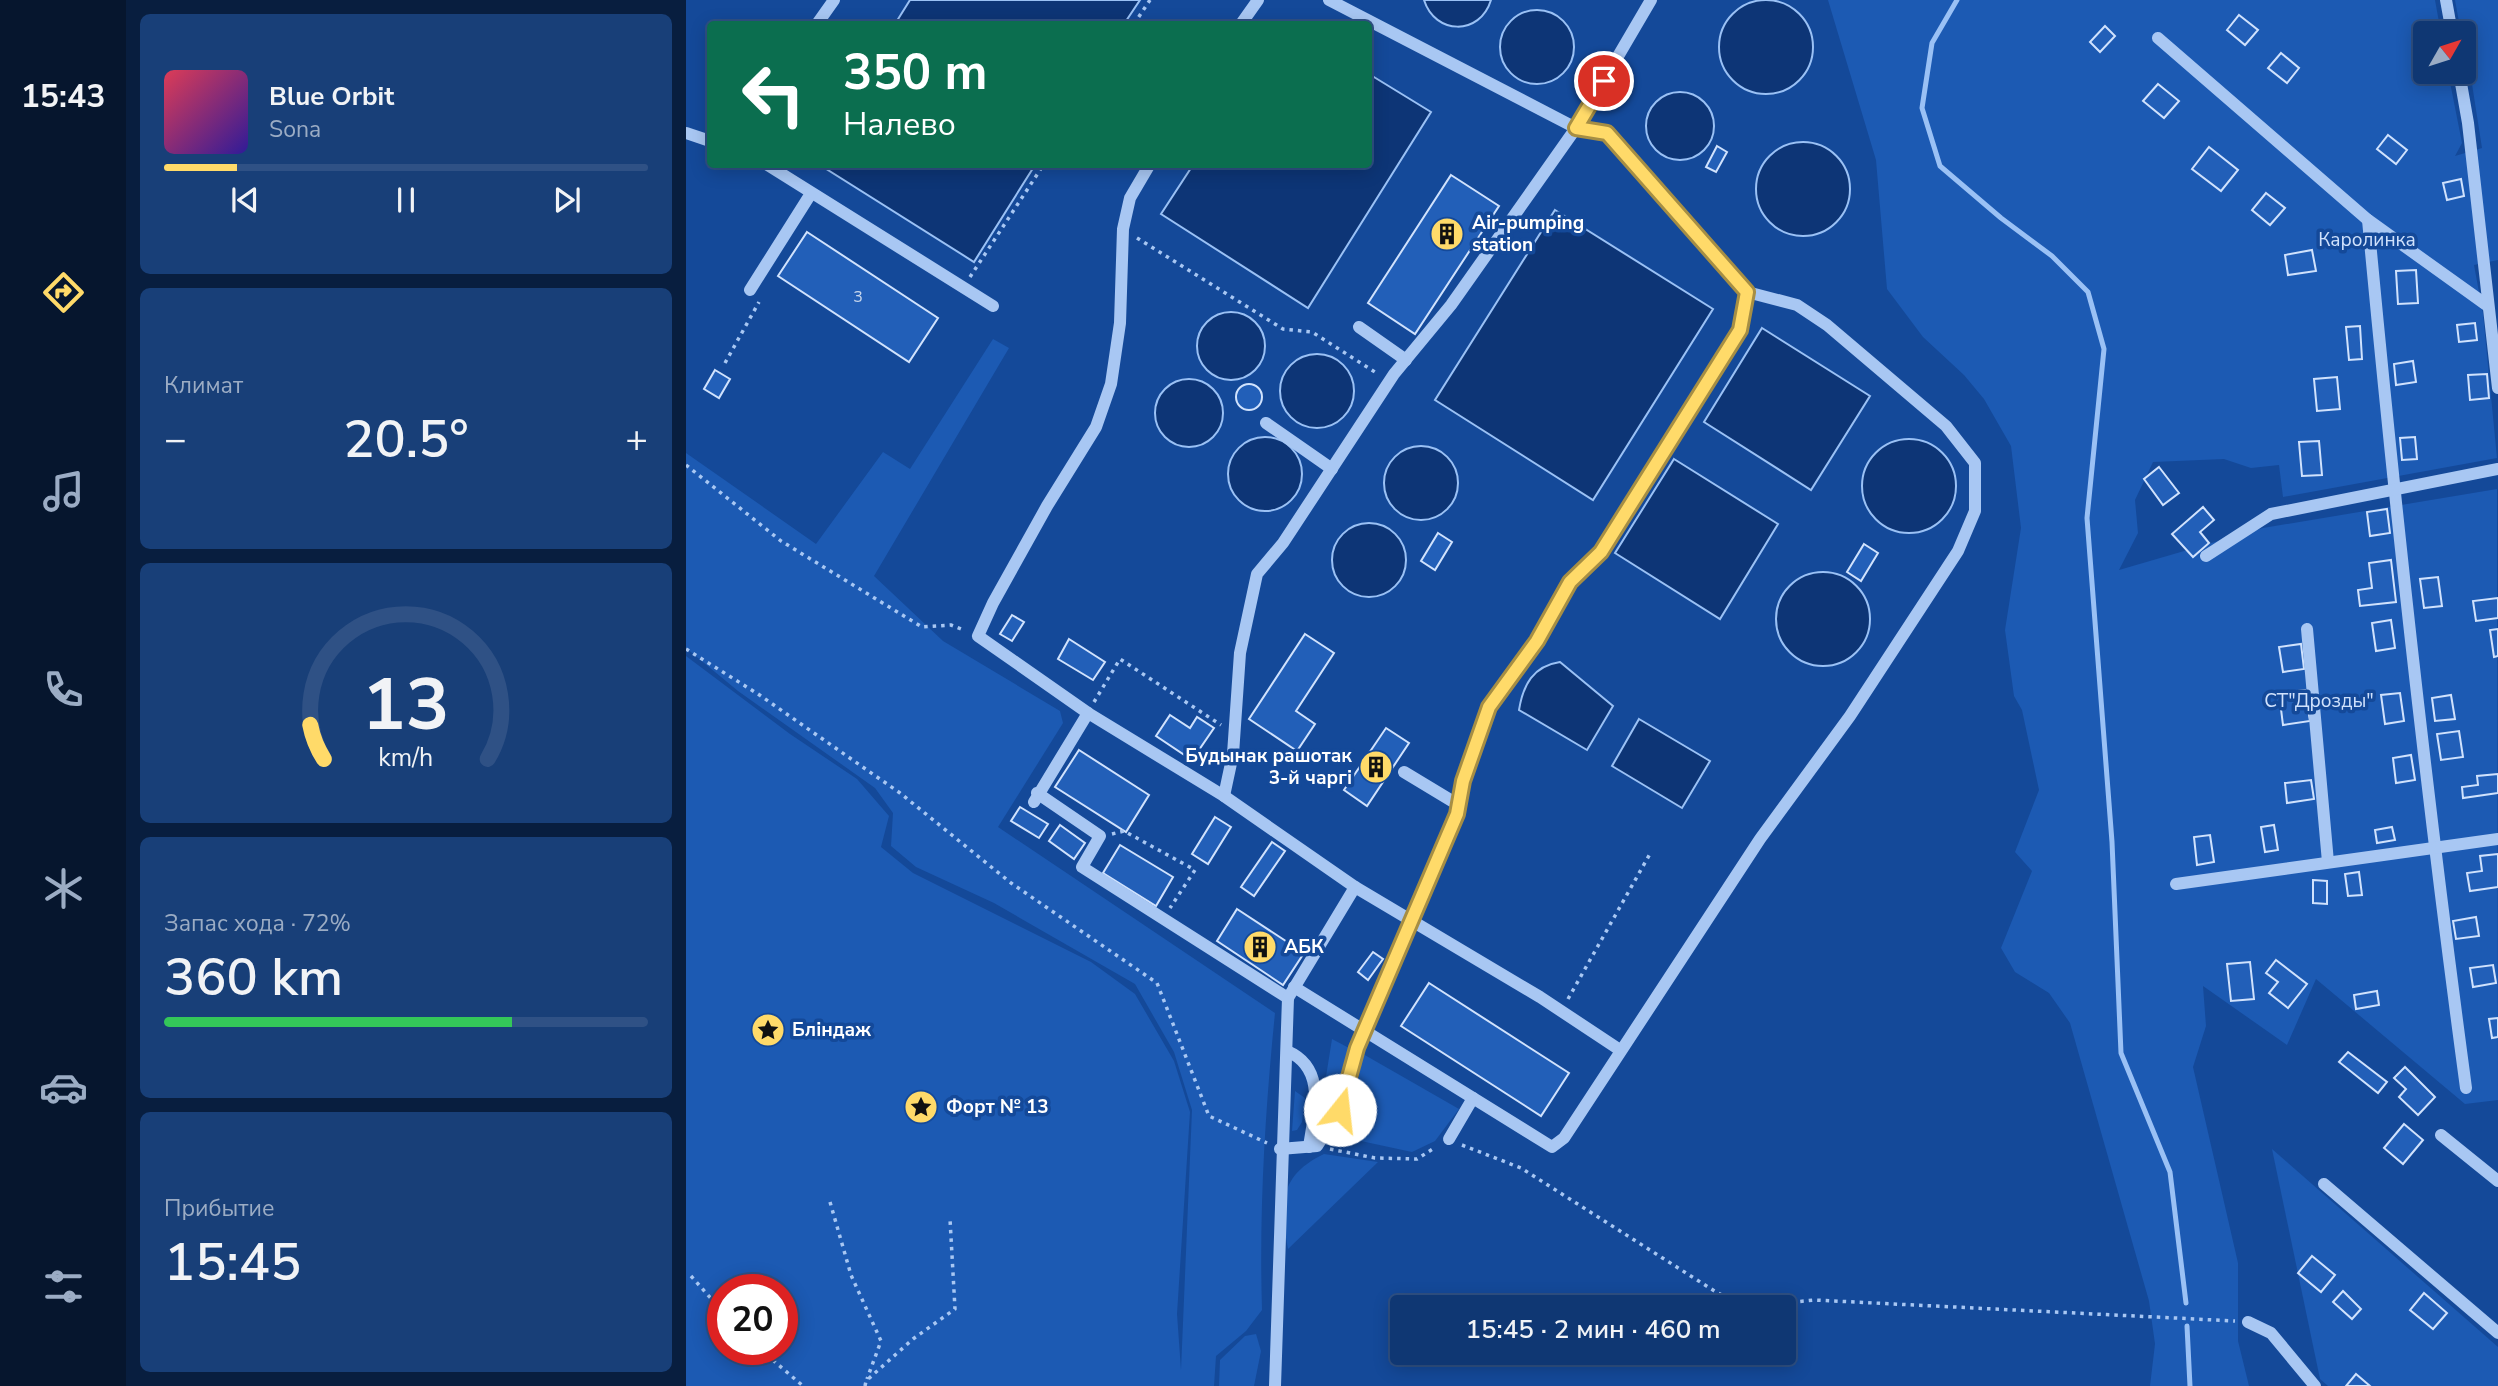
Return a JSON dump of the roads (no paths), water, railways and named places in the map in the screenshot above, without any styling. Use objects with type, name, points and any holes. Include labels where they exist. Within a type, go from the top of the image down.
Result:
[{"type":"street","points":[[819,21],[834,0]]},
{"type":"street","points":[[1243,21],[1258,0]]},
{"type":"street","points":[[1329,0],[1370,21]]},
{"type":"street","points":[[1224,796],[1234,734],[1240,653],[1257,574],[1283,542],[1389,382],[1451,305],[1576,128],[1651,0]]},
{"type":"street","points":[[2446,0],[2450,21]]},
{"type":"street","points":[[1088,713],[1036,798],[1100,836],[1082,867],[1163,919],[1291,992],[1367,1030],[1552,1147],[1564,1138],[1760,839],[1872,683],[1958,551],[1975,511],[1975,463],[1946,426],[1817,318],[1797,305],[1747,292],[1607,133],[1576,128],[1372,22]]},
{"type":"street","points":[[2158,38],[2368,220],[2488,306]]},
{"type":"street","points":[[2461,84],[2468,123],[2498,388]]},
{"type":"street","points":[[686,133],[707,140]]},
{"type":"street","points":[[772,168],[810,195],[993,306]]},
{"type":"street","points":[[1148,168],[1130,198],[1123,229],[1120,323],[1111,384],[1096,427],[1047,506],[993,603],[978,636],[1088,713],[1224,796],[1355,887],[1561,1010],[1620,1050]]},
{"type":"street","points":[[750,290],[810,195]]},
{"type":"street","points":[[2368,220],[2393,489],[2434,848],[2466,1087]]},
{"type":"street","points":[[1313,1147],[1340,1110],[1357,1048],[1367,1030],[1457,814],[1457,804],[1489,707],[1537,641],[1570,582],[1601,552],[1740,330],[1747,292]]},
{"type":"street","points":[[1359,327],[1406,360]]},
{"type":"street","points":[[1266,423],[1332,469]]},
{"type":"street","points":[[2206,556],[2271,514],[2498,469]]},
{"type":"street","points":[[2308,629],[2329,862]]},
{"type":"street","points":[[1404,772],[1457,804]]},
{"type":"street","points":[[2176,884],[2498,839]]},
{"type":"street","points":[[1275,1386],[1279,1335],[1280,1149],[1291,992],[1355,887]]},
{"type":"street","points":[[1287,1051],[1309,1066],[1317,1090],[1313,1147]]},
{"type":"street","points":[[1449,1139],[1473,1098]]},
{"type":"street","points":[[2441,1135],[2498,1181]]},
{"type":"street","points":[[1280,1149],[1313,1147]]},
{"type":"street","points":[[2324,1184],[2498,1333]]},
{"type":"street","points":[[2248,1322],[2271,1333],[2315,1386]]},
{"type":"waterway","points":[[1957,0],[1932,43],[1922,108],[1940,166],[2001,218],[2052,256],[2088,292],[2104,349],[2087,518],[2112,842],[2121,1053],[2170,1172],[2186,1303]]},
{"type":"waterway","points":[[2187,1326],[2190,1386]]},
{"type":"place","name":"Air-pumping station","points":[[1447,234]]},
{"type":"place","name":"Будынак рашотак 3-й чаргі","points":[[1376,767]]},
{"type":"place","name":"АБК","points":[[1260,947]]},
{"type":"place","name":"Бліндаж","points":[[768,1030]]},
{"type":"place","name":"Форт № 13","points":[[921,1107]]},
{"type":"park label","name":"Каролинка","points":[[2367,240]]},
{"type":"park label","name":"СТ\"Дрозды\"","points":[[2319,701]]}]
